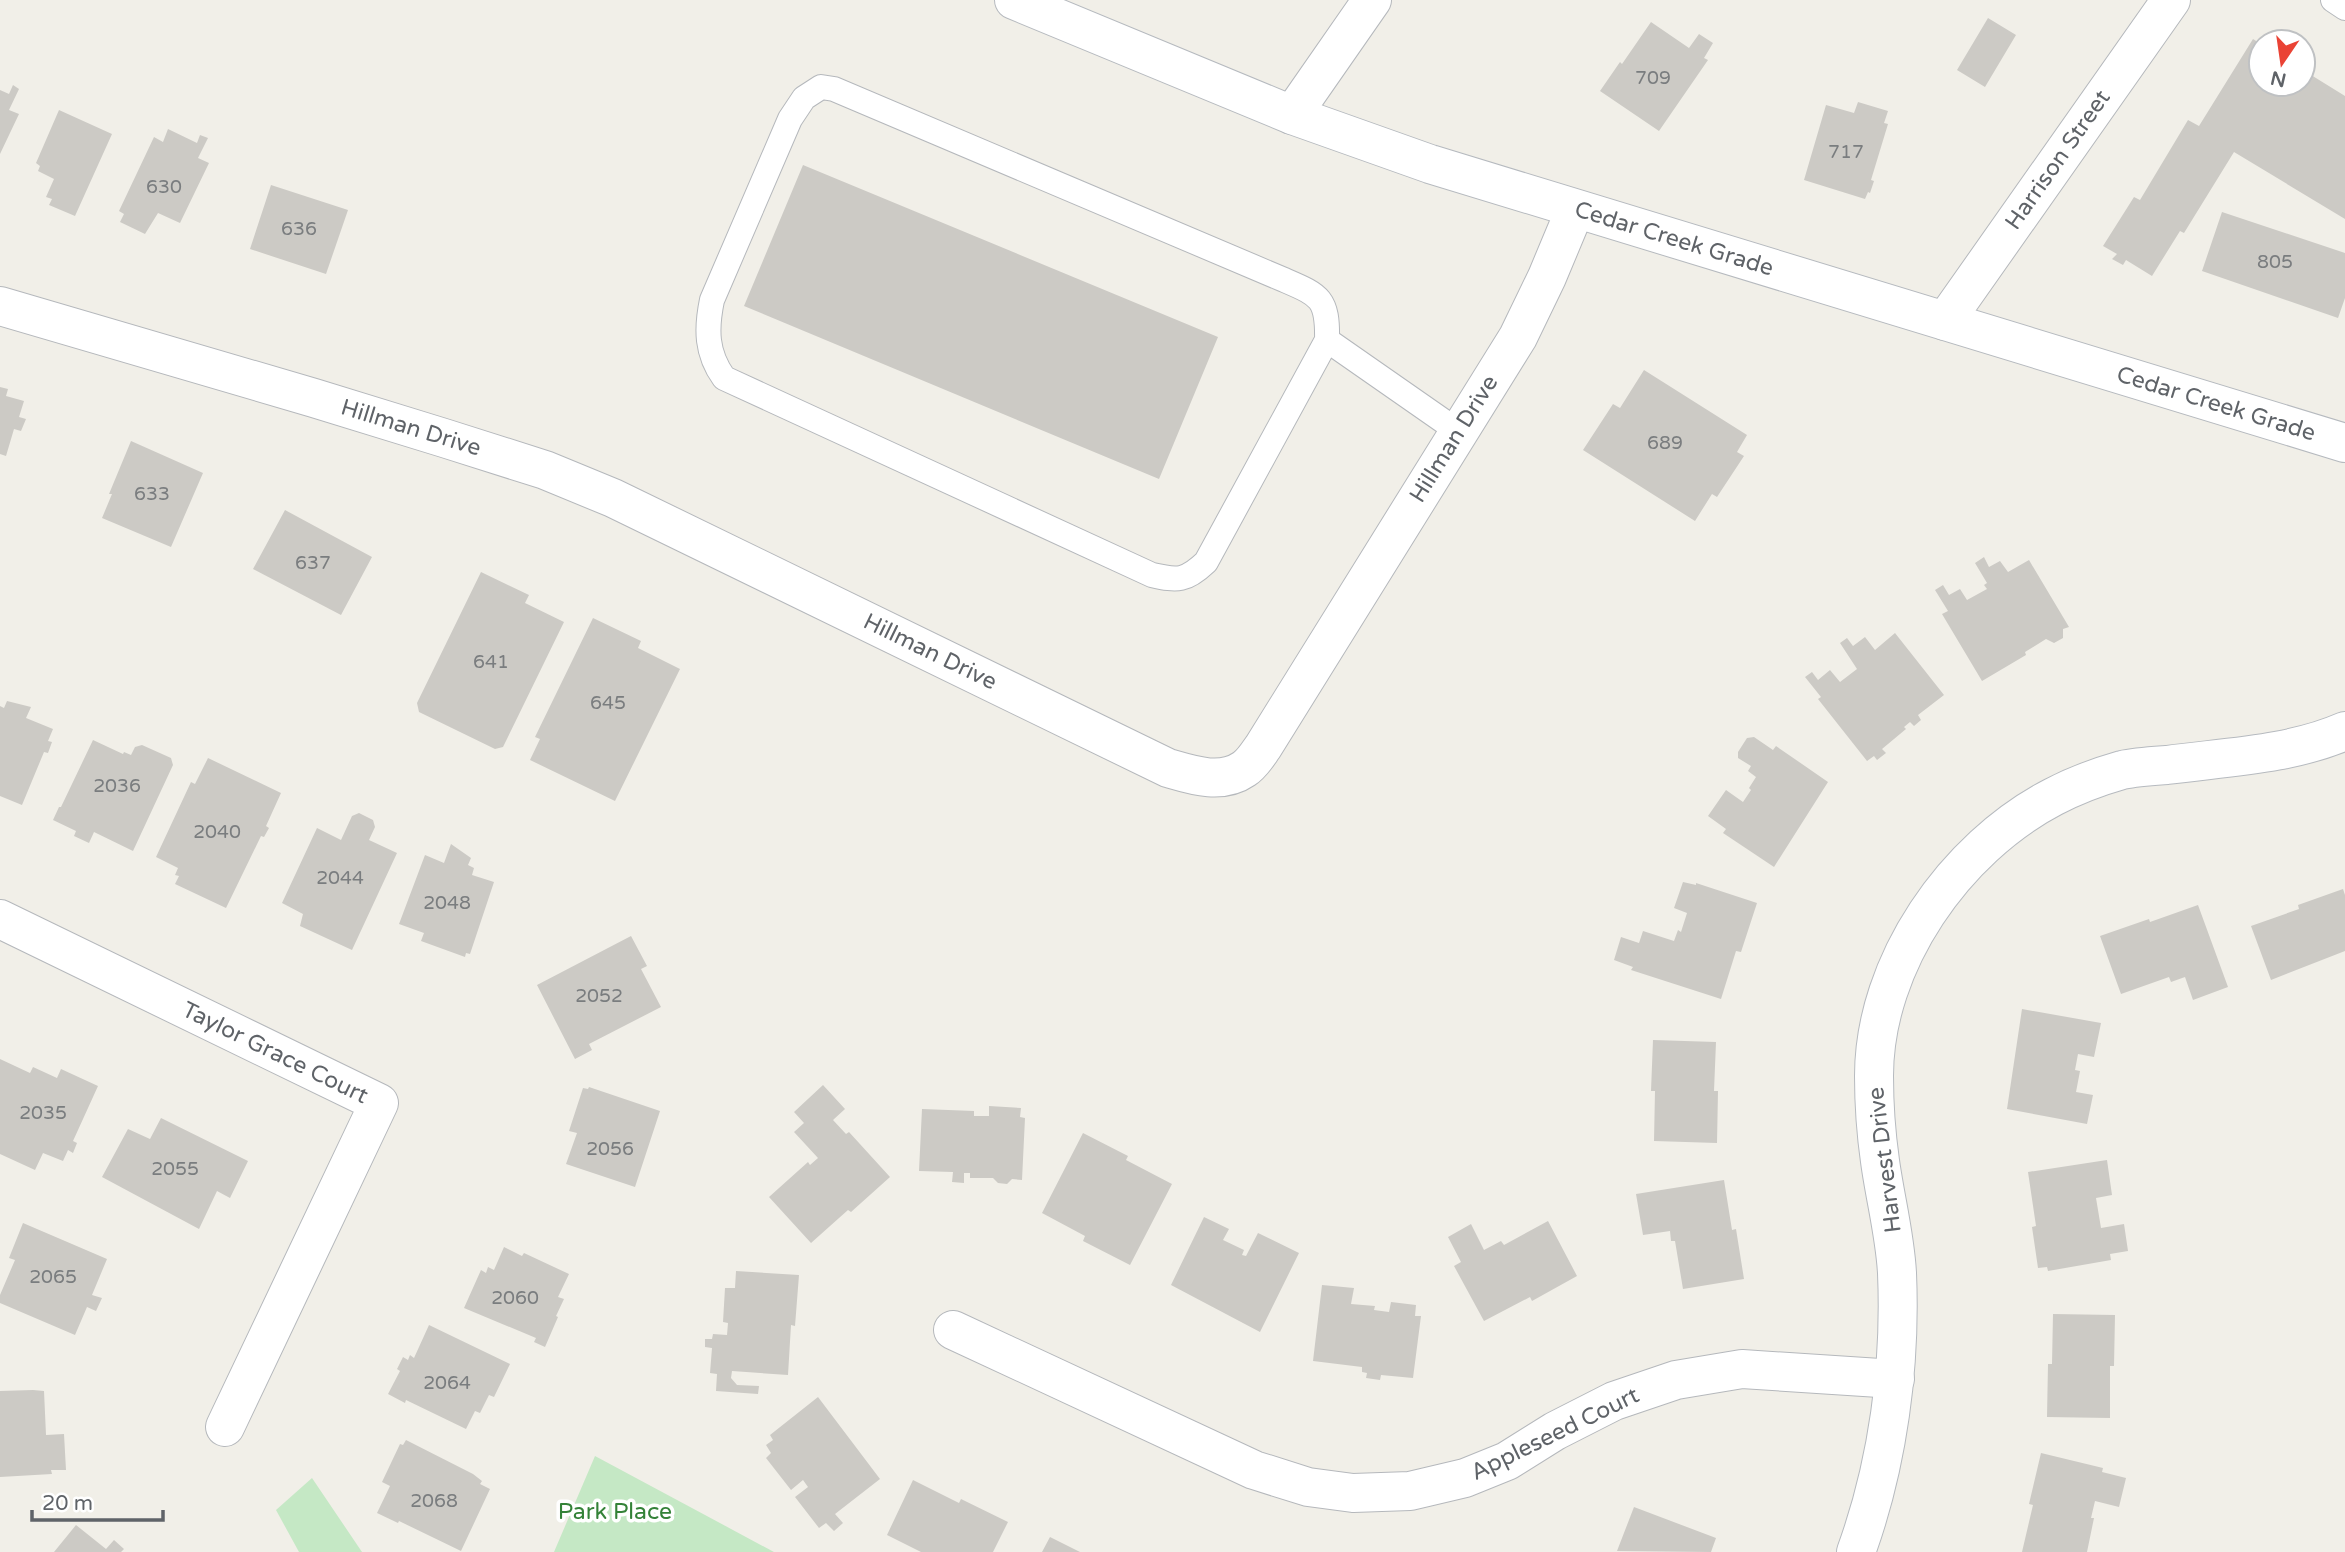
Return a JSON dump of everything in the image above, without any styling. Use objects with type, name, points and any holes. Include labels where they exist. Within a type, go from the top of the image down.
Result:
[{"type":"street","name":"Cedar Creek Grade","points":[[1014,0],[1292,115],[1430,164],[2345,443]]},
{"type":"street","points":[[1292,115],[1372,0]]},
{"type":"street","name":"Harrison Street","points":[[1945,321],[2171,0]]},
{"type":"street","name":"Hillman Drive","points":[[0,306],[314,398],[545,470],[614,498],[1168,768],[1199,777],[1224,777],[1245,769],[1264,747],[1518,337],[1575,210]]},
{"type":"street","name":"Harvest Drive","points":[[1856,1552],[1866,1525],[1887,1437],[1895,1379],[1895,1239],[1879,1158],[1874,1076],[1876,1047],[1890,989],[1913,936],[1938,896],[1969,859],[2014,821],[2054,797],[2122,770],[2288,749],[2345,731]]},
{"type":"street","name":"Taylor Grace Court","points":[[0,919],[379,1103],[225,1427]]},
{"type":"street","name":"Appleseed Court","points":[[953,1331],[1254,1470],[1308,1487],[1353,1493],[1409,1491],[1465,1478],[1507,1461],[1555,1431],[1614,1401],[1676,1380],[1742,1369],[1895,1379]]},
{"type":"lane","points":[[2333,0],[2345,8]]},
{"type":"lane","points":[[821,87],[834,89],[1312,291],[1324,304],[1327,340],[1206,562],[1192,575],[1174,580],[1152,575],[723,377],[710,353],[707,324],[712,300],[790,119],[804,98],[821,87]]},
{"type":"lane","points":[[1327,340],[1459,432]]},
{"type":"green space","name":"Park Place","points":[[595,1456],[774,1552],[554,1552]]},
{"type":"green space","points":[[312,1478],[362,1552],[299,1552],[276,1510]]},
{"type":"building","points":[[1988,18],[2016,35],[1985,87],[1957,70]]},
{"type":"building","points":[[1651,22],[1689,48],[1699,34],[1713,43],[1704,58],[1708,60],[1659,131],[1600,91]]},
{"type":"building","points":[[2247,49],[2247,98],[2317,98],[2317,79],[2345,96],[2345,219],[2234,152],[2184,233],[2180,231],[2152,276],[2126,260],[2123,265],[2112,259],[2117,254],[2103,246],[2134,197],[2140,200],[2188,120],[2199,126]]},
{"type":"building","points":[[13,85],[19,89],[9,110],[19,114],[0,154],[0,90],[9,94]]},
{"type":"building","points":[[1858,102],[1888,111],[1884,123],[1888,124],[1871,180],[1874,181],[1865,199],[1804,180],[1826,105],[1854,113]]},
{"type":"building","points":[[59,110],[112,134],[75,216],[49,205],[52,199],[46,197],[54,179],[38,171],[40,166],[36,163]]},
{"type":"building","points":[[168,129],[197,143],[200,135],[208,138],[198,158],[209,163],[180,223],[158,213],[145,234],[120,222],[124,214],[119,211],[154,137],[163,142]]},
{"type":"building","points":[[803,165],[1218,337],[1159,479],[744,306]]},
{"type":"building","points":[[271,185],[348,210],[326,274],[250,249]]},
{"type":"building","points":[[2222,212],[2345,253],[2345,298],[2338,318],[2202,271]]},
{"type":"building","points":[[1644,370],[1747,435],[1737,452],[1744,456],[1717,497],[1712,494],[1695,521],[1583,450],[1613,404],[1620,408]]},
{"type":"building","points":[[0,387],[8,389],[6,396],[24,401],[19,417],[26,419],[21,431],[14,429],[6,456],[0,454]]},
{"type":"building","points":[[131,441],[203,473],[171,547],[102,518]]},
{"type":"building","points":[[285,510],[372,557],[341,615],[253,569]]},
{"type":"building","points":[[1984,557],[1989,567],[2000,561],[2008,572],[2029,560],[2069,627],[2063,629],[2063,638],[2054,643],[2046,639],[2025,652],[2026,655],[1982,681],[1942,614],[1948,611],[1935,590],[1943,585],[1949,595],[1960,589],[1967,600],[1987,589],[1984,585],[1987,583],[1975,563]]},
{"type":"building","points":[[481,572],[529,595],[525,603],[564,622],[503,747],[495,749],[419,712],[417,703]]},
{"type":"building","points":[[593,618],[641,641],[638,648],[680,669],[615,801],[530,760],[540,739],[535,737]]},
{"type":"building","points":[[1895,633],[1944,695],[1918,715],[1921,720],[1914,726],[1910,722],[1904,727],[1906,729],[1882,749],[1886,753],[1877,760],[1874,756],[1867,761],[1818,699],[1821,697],[1805,677],[1812,672],[1818,680],[1830,670],[1840,682],[1857,669],[1840,643],[1847,638],[1853,646],[1865,637],[1875,650]]},
{"type":"building","points":[[7,701],[31,707],[26,718],[53,729],[48,741],[52,742],[48,753],[44,752],[22,805],[0,796],[0,706],[4,708]]},
{"type":"building","points":[[1754,737],[1773,750],[1776,746],[1828,782],[1774,867],[1723,833],[1726,829],[1708,816],[1726,790],[1743,802],[1751,790],[1749,788],[1756,777],[1748,771],[1751,766],[1738,758],[1738,752],[1747,738]]},
{"type":"building","points":[[93,740],[123,754],[124,752],[131,755],[135,747],[142,745],[171,758],[173,765],[133,851],[94,832],[89,843],[74,836],[76,831],[53,820]]},
{"type":"building","points":[[208,758],[281,793],[266,826],[269,828],[264,837],[261,836],[226,908],[175,884],[179,876],[175,875],[178,868],[156,857],[191,782],[195,784]]},
{"type":"building","points":[[359,813],[373,820],[375,827],[369,840],[397,853],[352,950],[300,926],[303,914],[282,903],[317,828],[341,840],[352,816]]},
{"type":"building","points":[[451,844],[471,858],[468,865],[474,868],[472,875],[494,882],[470,954],[466,953],[465,957],[421,941],[424,933],[399,924],[425,855],[444,863]]},
{"type":"building","points":[[1683,882],[1696,883],[1757,903],[1741,952],[1736,951],[1721,999],[1631,970],[1633,967],[1614,960],[1621,937],[1639,943],[1643,931],[1674,941],[1678,930],[1681,932],[1687,913],[1674,908]]},
{"type":"building","points":[[2343,889],[2345,951],[2271,980],[2251,926],[2299,909],[2298,905]]},
{"type":"building","points":[[2198,905],[2228,987],[2193,1000],[2185,977],[2171,982],[2169,977],[2121,994],[2100,936]]},
{"type":"building","points":[[631,936],[647,966],[641,969],[661,1007],[589,1044],[592,1050],[575,1059],[537,985]]},
{"type":"building","points":[[2022,1009],[2101,1023],[2094,1057],[2078,1054],[2075,1070],[2080,1071],[2076,1092],[2093,1095],[2087,1124],[2007,1109]]},
{"type":"building","points":[[1653,1040],[1716,1042],[1714,1091],[1718,1091],[1717,1143],[1654,1141],[1655,1091],[1651,1091]]},
{"type":"building","points":[[0,1059],[30,1073],[33,1067],[57,1078],[61,1069],[98,1086],[73,1141],[77,1143],[73,1153],[68,1150],[63,1161],[43,1153],[35,1170],[0,1154]]},
{"type":"building","points":[[823,1085],[845,1109],[833,1120],[846,1134],[849,1132],[890,1177],[811,1243],[769,1197],[808,1162],[810,1165],[818,1158],[794,1132],[804,1123],[794,1112]]},
{"type":"building","points":[[589,1087],[660,1111],[635,1187],[566,1164],[577,1133],[569,1131],[583,1088]]},
{"type":"building","points":[[989,1106],[1021,1108],[1020,1117],[1025,1118],[1022,1180],[1012,1179],[1007,1184],[998,1183],[993,1178],[970,1178],[970,1173],[964,1173],[964,1183],[952,1182],[953,1172],[919,1171],[922,1109],[974,1111],[974,1116],[989,1116]]},
{"type":"building","points":[[161,1118],[248,1161],[230,1198],[217,1191],[199,1229],[102,1177],[128,1129],[150,1139]]},
{"type":"building","points":[[1083,1133],[1128,1156],[1126,1160],[1172,1184],[1130,1265],[1083,1241],[1085,1236],[1042,1213]]},
{"type":"building","points":[[2107,1160],[2112,1195],[2096,1198],[2101,1228],[2124,1224],[2128,1251],[2110,1254],[2111,1260],[2048,1271],[2047,1267],[2038,1268],[2032,1227],[2036,1226],[2028,1172]]},
{"type":"building","points":[[1724,1180],[1744,1279],[1683,1289],[1675,1241],[1671,1241],[1670,1231],[1643,1235],[1636,1194]]},
{"type":"building","points":[[1204,1217],[1229,1229],[1223,1240],[1244,1250],[1242,1255],[1246,1256],[1258,1233],[1299,1253],[1260,1332],[1171,1285]]},
{"type":"building","points":[[1548,1221],[1577,1276],[1532,1301],[1530,1297],[1484,1321],[1454,1266],[1461,1262],[1448,1237],[1471,1224],[1484,1250],[1501,1241],[1504,1245]]},
{"type":"building","points":[[23,1223],[107,1259],[92,1295],[102,1298],[96,1311],[87,1307],[75,1335],[0,1303],[0,1295],[15,1260],[9,1258]]},
{"type":"building","points":[[504,1247],[522,1256],[524,1253],[569,1274],[558,1297],[564,1299],[545,1347],[534,1342],[536,1338],[464,1308],[481,1270],[486,1273],[488,1267],[494,1270]]},
{"type":"building","points":[[736,1271],[799,1275],[795,1326],[791,1325],[788,1375],[732,1371],[731,1378],[737,1385],[759,1386],[758,1394],[716,1391],[717,1374],[710,1373],[712,1348],[705,1347],[705,1339],[712,1339],[713,1334],[727,1335],[728,1323],[723,1322],[725,1288],[735,1288]]},
{"type":"building","points":[[1322,1285],[1354,1288],[1351,1304],[1375,1306],[1374,1310],[1389,1312],[1391,1302],[1416,1305],[1415,1316],[1421,1316],[1413,1378],[1381,1375],[1380,1380],[1366,1378],[1367,1373],[1362,1372],[1362,1367],[1313,1361]]},
{"type":"building","points":[[2053,1314],[2115,1315],[2114,1366],[2110,1366],[2110,1418],[2047,1417]]},
{"type":"building","points":[[429,1325],[510,1364],[494,1397],[489,1395],[480,1413],[475,1411],[466,1429],[388,1394],[400,1371],[397,1369],[403,1357],[408,1360],[410,1355],[414,1358]]},
{"type":"building","points":[[0,1391],[44,1391],[46,1435],[64,1434],[66,1470],[51,1470],[52,1474],[0,1477]]},
{"type":"building","points":[[818,1397],[880,1479],[835,1514],[843,1523],[834,1531],[826,1523],[819,1528],[795,1497],[808,1487],[803,1480],[791,1490],[766,1458],[771,1453],[766,1445],[773,1440],[770,1435]]},
{"type":"building","points":[[406,1440],[473,1474],[482,1481],[480,1484],[490,1489],[461,1551],[377,1513],[390,1486],[382,1482],[400,1444],[403,1445]]},
{"type":"building","points":[[2041,1453],[2103,1468],[2102,1472],[2126,1478],[2119,1507],[2095,1501],[2087,1552],[2022,1552],[2033,1505],[2029,1504]]},
{"type":"building","points":[[913,1480],[959,1503],[961,1499],[1008,1522],[993,1552],[921,1552],[887,1535]]},
{"type":"building","points":[[1634,1507],[1716,1538],[1711,1552],[1617,1551]]},
{"type":"building","points":[[76,1525],[106,1549],[114,1540],[124,1549],[121,1552],[54,1552]]},
{"type":"building","points":[[1050,1537],[1080,1552],[1042,1552]]}]
